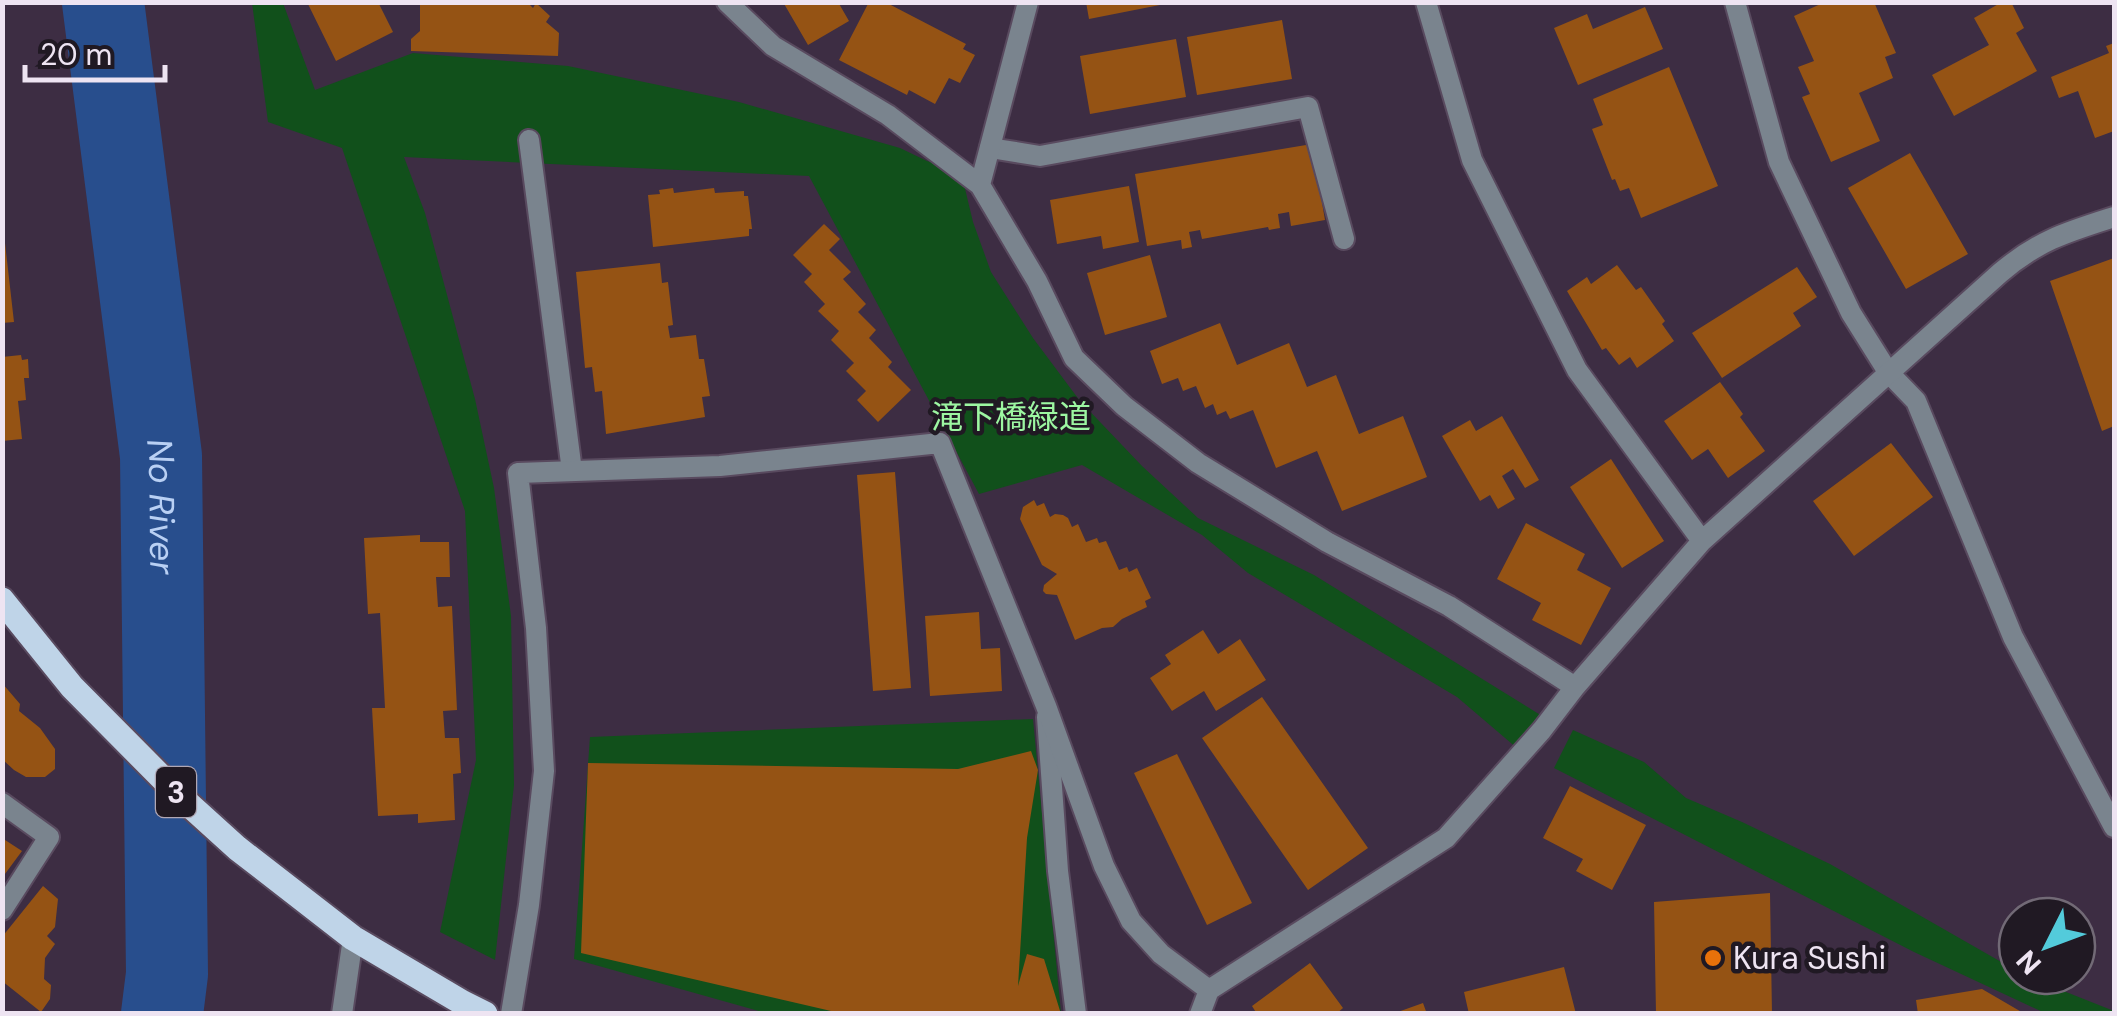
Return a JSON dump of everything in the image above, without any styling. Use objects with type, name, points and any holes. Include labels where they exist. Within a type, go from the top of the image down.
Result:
[{"type":"main road","name":"3","points":[[4,603],[72,687],[236,848],[352,938],[485,1014]]},
{"type":"street","points":[[727,2],[773,46],[888,115],[980,185],[1037,281],[1074,358],[1124,406],[1198,462],[1327,542],[1449,606],[1575,688]]},
{"type":"street","points":[[980,185],[1028,2]]},
{"type":"street","points":[[1426,2],[1472,160],[1577,370],[1702,540]]},
{"type":"street","points":[[1736,2],[1779,162],[1850,313],[1888,372],[1916,401],[2013,637],[2114,828]]},
{"type":"street","points":[[990,148],[1040,156],[1308,107],[1344,239]]},
{"type":"street","points":[[529,140],[572,471]]},
{"type":"street","points":[[1200,1014],[1210,990],[1446,838],[1702,540],[2022,254],[2063,233],[2114,218]]},
{"type":"street","points":[[511,1014],[530,905],[544,771],[536,628],[518,473],[720,466],[940,443],[1046,706],[1104,866],[1132,921],[1160,954],[1210,990]]},
{"type":"street","points":[[1046,706],[1058,871],[1076,1014]]},
{"type":"street","points":[[2,803],[50,837],[2,910]]},
{"type":"street","points":[[342,1014],[352,938]]},
{"type":"green space","name":"滝下橋緑道","points":[[252,3],[283,3],[315,90],[413,53],[568,66],[739,102],[900,148],[961,172],[991,272],[1080,401],[1142,466],[1198,518],[1314,575],[1542,716],[1518,749],[1457,697],[1248,573],[1202,535],[1082,465],[979,494],[809,176],[404,157],[425,213],[475,399],[494,488],[511,616],[514,785],[495,960],[440,932],[476,760],[465,511],[342,148],[268,122]]},
{"type":"green space","points":[[1033,719],[1061,1013],[766,1013],[574,959],[590,737]]},
{"type":"green space","points":[[1573,730],[1644,762],[1686,798],[1830,864],[1997,960],[1997,991],[1914,952],[1554,768]]},
{"type":"green space","points":[[2008,996],[2076,996],[2114,1011],[2114,1013],[2045,1013]]},
{"type":"building","points":[[307,2],[378,2],[393,32],[336,61]]},
{"type":"building","points":[[420,2],[527,2],[533,8],[536,3],[550,16],[546,22],[559,33],[558,56],[411,51],[411,39],[420,31]]},
{"type":"building","points":[[783,2],[838,2],[849,21],[808,45]]},
{"type":"building","points":[[869,2],[885,2],[966,44],[963,49],[975,55],[960,83],[949,78],[935,104],[909,90],[907,95],[839,60]]},
{"type":"building","points":[[1086,2],[1165,2],[1165,4],[1089,19]]},
{"type":"building","points":[[1825,2],[1874,2],[1896,53],[1885,57],[1893,78],[1859,93],[1880,141],[1831,162],[1802,97],[1810,94],[1798,67],[1814,61],[1794,16]]},
{"type":"building","points":[[2002,2],[2011,2],[2024,28],[2016,33],[2037,71],[1954,116],[1932,75],[1989,45],[1974,18]]},
{"type":"building","points":[[1645,7],[1663,49],[1578,85],[1554,28],[1587,14],[1593,29]]},
{"type":"building","points":[[1282,20],[1292,79],[1197,95],[1187,37]]},
{"type":"building","points":[[1176,39],[1186,97],[1090,114],[1080,56]]},
{"type":"building","points":[[2114,43],[2114,131],[2095,138],[2078,91],[2059,98],[2051,77],[2109,53],[2106,46]]},
{"type":"building","points":[[1669,67],[1718,186],[1641,218],[1629,188],[1620,191],[1615,179],[1612,180],[1592,129],[1603,125],[1593,99]]},
{"type":"building","points":[[1312,144],[1325,220],[1291,226],[1289,212],[1278,214],[1280,228],[1202,239],[1200,230],[1189,232],[1192,247],[1182,249],[1181,240],[1147,246],[1135,174]]},
{"type":"building","points":[[1910,153],[1968,254],[1906,289],[1848,188]]},
{"type":"building","points":[[1129,186],[1139,242],[1103,249],[1101,236],[1057,244],[1050,200]]},
{"type":"building","points":[[673,188],[674,193],[714,188],[715,193],[744,191],[752,229],[749,236],[653,247],[648,195]]},
{"type":"building","points":[[824,224],[840,239],[829,250],[851,272],[843,279],[866,304],[858,312],[876,330],[869,338],[892,362],[888,367],[911,390],[878,422],[857,400],[866,391],[846,371],[854,363],[831,340],[839,331],[818,311],[825,304],[804,282],[812,274],[793,255]]},
{"type":"building","points":[[2,243],[14,322],[2,323]]},
{"type":"building","points":[[1150,255],[1167,317],[1105,335],[1087,273]]},
{"type":"building","points":[[2114,258],[2114,426],[2102,431],[2050,281]]},
{"type":"building","points":[[660,263],[662,283],[668,282],[673,325],[668,326],[670,338],[696,335],[699,359],[704,359],[710,396],[702,397],[705,417],[606,434],[602,391],[595,392],[592,367],[585,368],[576,272]]},
{"type":"building","points":[[1617,265],[1636,290],[1641,287],[1674,341],[1637,368],[1630,357],[1619,365],[1606,348],[1602,350],[1567,291],[1587,277],[1591,284]]},
{"type":"building","points":[[1797,267],[1817,297],[1793,313],[1801,326],[1722,378],[1692,333]]},
{"type":"building","points":[[1220,323],[1237,365],[1289,343],[1307,387],[1336,375],[1359,434],[1403,416],[1427,477],[1342,511],[1317,451],[1276,468],[1253,410],[1230,419],[1226,411],[1217,415],[1213,404],[1205,408],[1196,386],[1183,391],[1178,378],[1162,384],[1150,351]]},
{"type":"building","points":[[21,355],[22,360],[28,359],[29,378],[24,378],[26,400],[18,401],[22,439],[2,441],[2,357]]},
{"type":"building","points":[[1720,382],[1765,451],[1728,478],[1708,449],[1692,460],[1664,421]]},
{"type":"building","points":[[1502,416],[1539,480],[1525,488],[1513,469],[1502,476],[1515,499],[1498,509],[1490,495],[1480,501],[1442,436],[1470,420],[1476,431]]},
{"type":"building","points":[[1891,443],[1933,497],[1854,556],[1813,501]]},
{"type":"building","points":[[1611,459],[1664,541],[1622,568],[1570,487]]},
{"type":"building","points":[[895,472],[911,688],[873,691],[857,475]]},
{"type":"building","points":[[1034,500],[1037,506],[1044,503],[1050,517],[1063,515],[1072,527],[1078,524],[1086,542],[1097,538],[1099,543],[1106,541],[1119,570],[1127,567],[1129,572],[1137,568],[1151,598],[1145,601],[1147,607],[1113,627],[1075,640],[1057,595],[1043,591],[1044,585],[1057,574],[1042,565],[1020,519],[1023,507]]},
{"type":"building","points":[[1526,523],[1585,554],[1577,570],[1611,588],[1581,645],[1532,620],[1541,603],[1497,579]]},
{"type":"building","points":[[420,535],[420,542],[449,542],[450,577],[436,577],[438,607],[452,606],[457,710],[443,711],[445,738],[459,738],[461,773],[453,774],[455,820],[418,823],[418,814],[378,816],[372,708],[385,708],[380,613],[368,614],[364,538]]},
{"type":"building","points":[[979,612],[981,649],[1000,648],[1002,691],[930,696],[925,616]]},
{"type":"building","points":[[1203,630],[1218,654],[1240,639],[1266,680],[1216,711],[1204,691],[1172,711],[1150,678],[1171,664],[1165,655]]},
{"type":"building","points":[[2,683],[20,704],[19,711],[40,728],[55,749],[55,769],[45,777],[26,777],[2,759]]},
{"type":"building","points":[[1262,697],[1368,848],[1308,890],[1202,738]]},
{"type":"building","points":[[1031,751],[1038,770],[1027,838],[1018,986],[1027,954],[1044,959],[1061,1014],[844,1014],[581,953],[588,763],[958,769]]},
{"type":"building","points":[[1177,754],[1252,903],[1207,925],[1134,773]]},
{"type":"building","points":[[1570,786],[1646,825],[1612,890],[1576,871],[1583,859],[1543,838]]},
{"type":"building","points":[[2,838],[22,851],[2,878]]},
{"type":"building","points":[[43,886],[58,899],[55,927],[47,936],[55,944],[45,958],[44,979],[51,985],[50,999],[41,1012],[2,981],[2,937]]},
{"type":"building","name":"Kura Sushi","points":[[1770,893],[1772,1014],[1656,1014],[1654,902]]},
{"type":"building","points":[[1310,963],[1343,1008],[1336,1014],[1257,1014],[1252,1006]]},
{"type":"building","points":[[1564,967],[1576,1014],[1469,1014],[1464,992]]},
{"type":"building","points":[[1982,989],[2025,1014],[1918,1014],[1916,1000]]},
{"type":"building","points":[[1423,1003],[1427,1014],[1395,1014],[1395,1013]]},
{"type":"waterway","name":"No River","points":[[103,2],[161,456],[167,974],[162,1014]]},
{"type":"place","name":"Kura Sushi","points":[[1713,958]]}]
